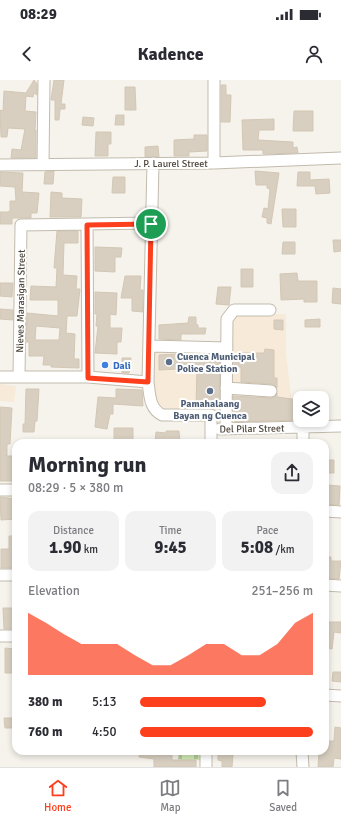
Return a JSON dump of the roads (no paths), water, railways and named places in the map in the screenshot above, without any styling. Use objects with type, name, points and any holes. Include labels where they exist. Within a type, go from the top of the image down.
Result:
[{"type":"street","points":[[43,165],[44,80]]},
{"type":"street","points":[[214,80],[214,163]]},
{"type":"street","name":"J. P. Laurel Street","points":[[0,165],[214,163],[341,158]]},
{"type":"street","points":[[153,163],[148,382],[150,402],[157,412],[169,415],[211,415],[211,439]]},
{"type":"street","points":[[88,378],[87,225],[151,224]]},
{"type":"street","name":"Nieves Marasigan Street","points":[[19,377],[21,225],[87,225]]},
{"type":"street","points":[[226,429],[227,319],[234,310],[270,310]]},
{"type":"street","points":[[150,346],[227,348]]},
{"type":"street","points":[[0,377],[88,378],[148,382]]},
{"type":"street","points":[[226,388],[271,391]]},
{"type":"street","name":"Del Pilar Street","points":[[329,426],[341,426]]},
{"type":"street","points":[[303,427],[303,439]]},
{"type":"street","name":"Del Pilar Street","points":[[211,429],[303,427]]},
{"type":"street","points":[[0,490],[12,490]]},
{"type":"street","points":[[329,511],[341,512]]},
{"type":"street","points":[[0,575],[12,575]]},
{"type":"street","points":[[329,585],[341,586]]},
{"type":"street","points":[[0,636],[12,636]]},
{"type":"street","points":[[329,695],[341,696]]},
{"type":"street","points":[[206,755],[206,767]]},
{"type":"street","points":[[302,755],[303,767]]},
{"type":"place","name":"Cuenca Municipal Police Station","points":[[169,362]]},
{"type":"place","name":"Dali","points":[[105,365]]},
{"type":"place","name":"Pamahalaang Bayan ng Cuenca","points":[[210,391]]}]
